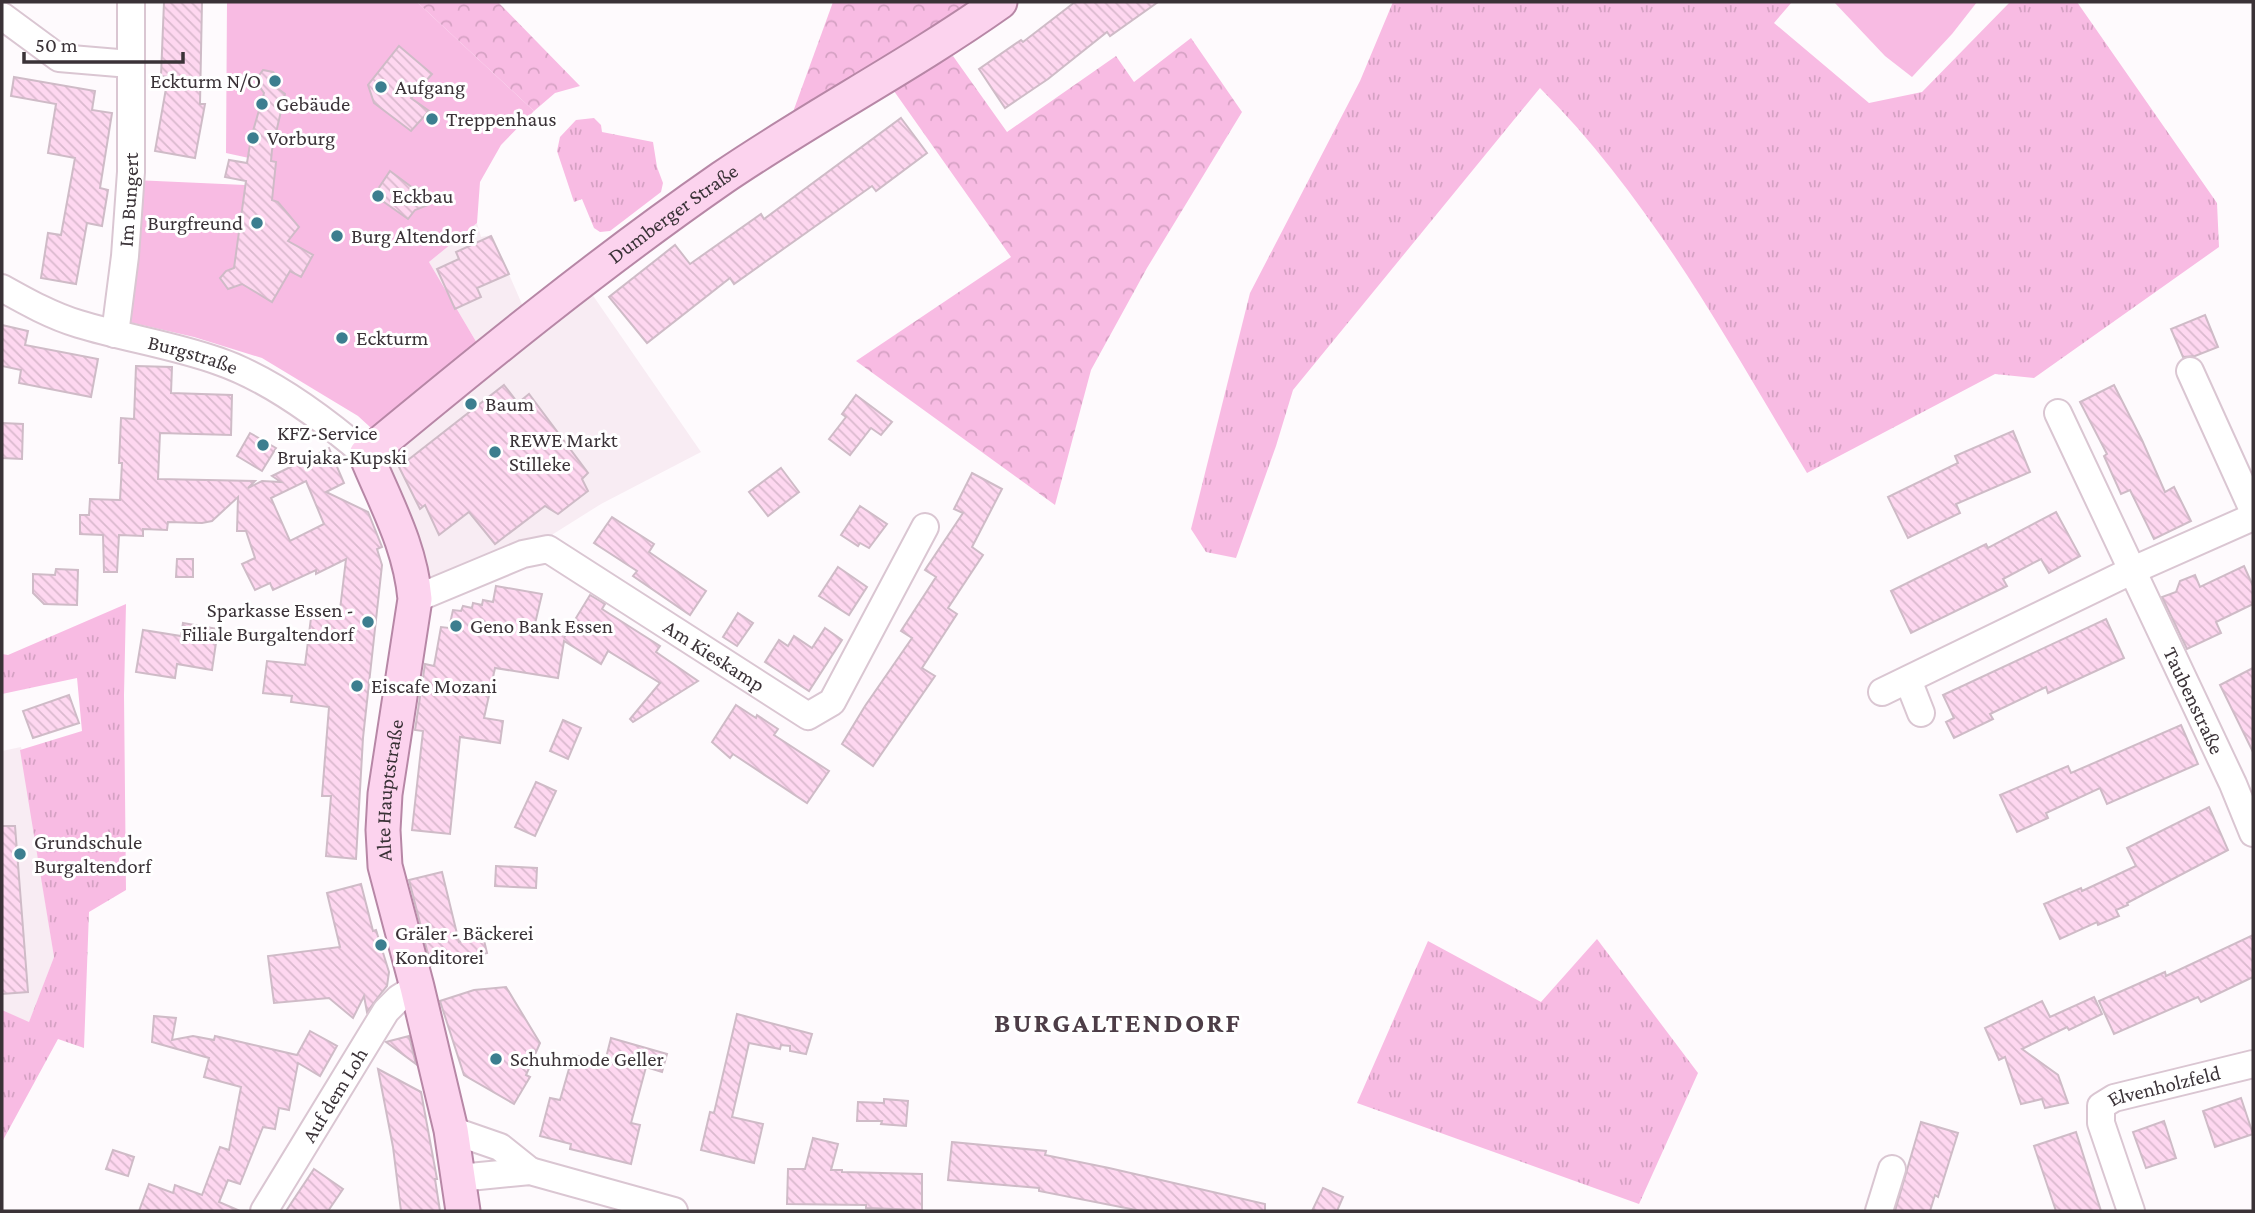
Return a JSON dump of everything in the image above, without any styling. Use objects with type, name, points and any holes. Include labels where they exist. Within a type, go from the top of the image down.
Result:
[{"type":"main road","name":"Dumberger Straße","points":[[366,456],[561,295],[635,240],[776,143],[1000,2]]},
{"type":"main road","name":"Alte Hauptstraße","points":[[366,456],[407,550],[415,598],[385,794],[385,866],[417,987],[450,1130],[463,1211]]},
{"type":"street","name":"Im Bungert","points":[[115,334],[125,256],[131,172],[131,2]]},
{"type":"street","points":[[2,16],[59,58],[130,64]]},
{"type":"street","name":"Burgstraße","points":[[2,288],[38,308],[77,324],[194,353],[248,373],[330,424],[366,456]]},
{"type":"street","points":[[2190,371],[2253,510]]},
{"type":"street","name":"Taubenstraße","points":[[2058,413],[2233,784],[2253,832]]},
{"type":"street","points":[[1882,692],[2131,571],[2253,517]]},
{"type":"street","name":"Am Kieskamp","points":[[415,598],[523,554],[548,549],[808,716],[832,702],[925,527]]},
{"type":"street","points":[[1908,680],[1921,713]]},
{"type":"street","name":"Auf dem Loh","points":[[264,1211],[386,1011],[399,998],[417,987]]},
{"type":"street","name":"Elvenholzfeld","points":[[2132,1211],[2101,1123],[2102,1106],[2114,1098],[2253,1064]]},
{"type":"street","points":[[450,1130],[500,1147],[530,1171]]},
{"type":"street","points":[[1879,1211],[1892,1169]]},
{"type":"street","points":[[459,1178],[530,1171],[674,1211]]},
{"type":"shaded area","points":[[477,223],[481,237],[492,235],[528,318],[484,355],[429,262]]},
{"type":"shaded area","points":[[585,284],[701,452],[601,504],[523,553],[431,585],[385,460]]},
{"type":"shaded area","name":"Grundschule Burgaltendorf","points":[[21,747],[54,957],[29,1023],[2,1010],[2,751]]},
{"type":"green space","points":[[227,2],[417,2],[534,111],[501,145],[480,182],[477,223],[429,262],[484,355],[382,438],[358,416],[262,358],[194,337],[120,320],[134,180],[245,185],[249,158],[226,153]]},
{"type":"green space","points":[[417,2],[498,2],[580,86],[555,93],[534,111]]},
{"type":"green space","points":[[833,2],[975,2],[801,112],[793,112]]},
{"type":"green space","points":[[1393,2],[1792,2],[1774,23],[1869,103],[1922,92],[2010,2],[2077,2],[2217,203],[2219,247],[2034,378],[1995,374],[1807,473],[1717,322],[1652,224],[1580,131],[1540,88],[1293,390],[1236,558],[1206,552],[1191,529],[1250,293],[1360,81]]},
{"type":"green space","points":[[1834,2],[1977,2],[1912,77],[1885,56]]},
{"type":"green space","points":[[1191,38],[1242,112],[1147,268],[1091,370],[1055,505],[856,361],[1011,257],[889,84],[953,56],[1007,132],[1116,56],[1134,82]]},
{"type":"green space","points":[[594,118],[601,125],[602,132],[653,142],[663,183],[661,192],[610,231],[600,232],[594,228],[582,199],[574,202],[557,151],[560,137],[576,120]]},
{"type":"green space","points":[[126,604],[126,890],[89,912],[84,1048],[58,1039],[2,1142],[2,1010],[29,1022],[54,957],[20,750],[82,731],[77,678],[2,694],[2,654],[8,655]]},
{"type":"green space","points":[[1597,939],[1698,1073],[1639,1204],[1357,1103],[1428,941],[1541,1002]]},
{"type":"building","points":[[164,2],[202,2],[200,104],[205,104],[195,158],[155,151],[168,77],[161,76]]},
{"type":"building","points":[[1075,2],[1158,2],[1110,36],[1107,32],[1048,79],[1005,108],[979,69],[1021,40],[1023,42]]},
{"type":"building","points":[[399,46],[432,74],[411,98],[429,111],[411,131],[374,103],[368,85]]},
{"type":"building","name":"Burgfreund","points":[[263,70],[273,72],[277,76],[277,88],[285,94],[272,150],[271,161],[276,162],[272,200],[278,202],[299,227],[288,241],[313,255],[301,277],[290,271],[272,302],[242,284],[228,289],[220,278],[226,271],[234,268],[246,181],[225,177],[229,160],[247,163],[264,93],[257,83]]},
{"type":"building","points":[[14,77],[95,91],[92,110],[112,113],[100,188],[108,190],[102,226],[87,223],[76,284],[41,278],[48,233],[61,235],[75,158],[48,153],[56,104],[11,96]]},
{"type":"building","points":[[901,118],[927,153],[876,191],[872,186],[734,284],[730,278],[647,343],[609,297],[675,245],[690,264],[761,214],[764,219]]},
{"type":"building","points":[[390,171],[413,188],[425,188],[433,198],[428,205],[415,210],[408,219],[374,195]]},
{"type":"building","points":[[491,236],[509,274],[477,288],[481,297],[455,309],[437,269],[459,259],[456,252]]},
{"type":"building","points":[[2205,315],[2218,347],[2195,356],[2183,357],[2171,329]]},
{"type":"building","points":[[2,325],[28,331],[25,345],[98,359],[91,397],[19,383],[21,370],[2,366]]},
{"type":"building","points":[[136,366],[172,367],[171,393],[232,395],[231,435],[160,433],[158,479],[255,481],[248,488],[262,481],[281,482],[272,476],[329,448],[344,483],[326,492],[368,512],[382,547],[377,549],[382,565],[363,738],[356,859],[326,856],[331,796],[322,796],[329,707],[291,702],[292,696],[263,693],[267,661],[305,665],[312,610],[339,618],[346,559],[273,590],[270,583],[255,590],[242,564],[255,558],[246,531],[237,531],[238,497],[212,521],[168,522],[167,530],[143,529],[143,536],[119,535],[117,572],[104,572],[103,535],[80,534],[80,515],[89,515],[90,499],[120,500],[121,418],[134,419]],"holes":[[[306,481],[324,524],[290,541],[271,498]]]},
{"type":"building","name":"REWE Markt Stilleke","points":[[504,385],[518,403],[529,394],[588,473],[582,479],[588,491],[558,514],[545,506],[495,544],[469,512],[439,535],[425,505],[420,509],[399,467]]},
{"type":"building","points":[[2114,385],[2165,492],[2174,487],[2191,521],[2154,539],[2130,490],[2121,494],[2104,456],[2107,454],[2080,402]]},
{"type":"building","points":[[856,395],[892,422],[881,435],[871,428],[850,455],[829,439],[846,417],[842,414]]},
{"type":"building","points":[[2,423],[23,424],[22,459],[2,458]]},
{"type":"building","points":[[2013,431],[2030,472],[1956,504],[1960,513],[1908,538],[1888,497],[1958,463],[1955,456]]},
{"type":"building","points":[[250,433],[276,448],[262,471],[237,456]]},
{"type":"building","points":[[781,468],[799,492],[768,516],[749,492]]},
{"type":"building","points":[[972,473],[1002,489],[972,547],[983,555],[948,608],[957,614],[922,668],[935,676],[873,766],[842,744],[912,638],[901,631],[936,577],[925,570],[963,513],[954,509]]},
{"type":"building","points":[[860,506],[887,524],[869,548],[860,543],[858,546],[841,535]]},
{"type":"building","points":[[2056,512],[2080,556],[2049,573],[2041,559],[2003,579],[2007,586],[1911,633],[1891,591],[1986,544],[1988,548]]},
{"type":"building","points":[[612,517],[654,544],[649,552],[706,591],[690,615],[633,576],[637,571],[594,543]]},
{"type":"building","points":[[177,559],[193,559],[193,577],[176,577]]},
{"type":"building","points":[[2244,566],[2253,586],[2253,604],[2216,622],[2221,633],[2187,649],[2162,597],[2176,592],[2180,581],[2195,575],[2200,587]]},
{"type":"building","points":[[838,567],[867,587],[849,615],[819,596]]},
{"type":"building","points":[[56,569],[78,570],[77,605],[44,604],[33,593],[33,574],[55,575]]},
{"type":"building","points":[[496,586],[542,594],[534,628],[565,633],[565,636],[590,595],[605,604],[602,609],[660,646],[656,652],[698,681],[633,722],[630,719],[660,683],[608,651],[601,664],[564,641],[558,678],[495,668],[484,718],[503,721],[500,743],[460,737],[450,834],[412,830],[423,731],[415,730],[425,664],[434,666],[441,627],[449,628],[453,610],[461,611],[463,606],[472,608],[473,603],[482,605],[483,600],[493,602]]},
{"type":"building","points":[[738,613],[753,623],[737,646],[723,637]]},
{"type":"building","points":[[2106,619],[2124,658],[2048,693],[2046,687],[1990,714],[1993,719],[1954,738],[1946,722],[1954,718],[1943,695]]},
{"type":"building","points":[[183,623],[218,629],[212,670],[177,664],[175,678],[136,672],[143,630],[181,636]]},
{"type":"building","points":[[825,628],[842,640],[809,691],[765,662],[779,640],[788,646],[794,636],[812,648]]},
{"type":"building","points":[[2253,668],[2253,752],[2220,685]]},
{"type":"building","points":[[69,695],[79,723],[33,738],[23,711]]},
{"type":"building","points":[[736,705],[778,729],[774,735],[829,771],[807,803],[733,754],[730,758],[712,742]]},
{"type":"building","points":[[563,720],[581,728],[568,759],[550,751]]},
{"type":"building","points":[[2181,725],[2198,764],[2107,804],[2100,788],[2046,813],[2048,818],[2017,832],[2000,795],[2068,766],[2071,773]]},
{"type":"building","points":[[536,782],[556,791],[535,836],[515,827]]},
{"type":"building","points":[[2209,807],[2228,850],[2127,903],[2128,905],[2116,910],[2119,916],[2098,925],[2097,922],[2060,939],[2044,904],[2081,888],[2082,891],[2136,866],[2127,848]]},
{"type":"building","name":"Grundschule Burgaltendorf","points":[[2,826],[15,826],[28,992],[2,994]]},
{"type":"building","points":[[496,866],[537,868],[536,888],[495,886]]},
{"type":"building","points":[[442,872],[459,942],[483,936],[487,953],[431,966],[409,880]]},
{"type":"building","points":[[361,884],[373,931],[376,930],[389,972],[387,986],[367,1012],[364,996],[353,1018],[329,998],[274,1003],[268,956],[340,947],[327,893]]},
{"type":"building","points":[[2253,935],[2253,977],[2201,1002],[2198,997],[2114,1034],[2099,1001],[2165,972],[2166,976]]},
{"type":"building","name":"Schuhmode Geller","points":[[506,987],[540,1043],[526,1075],[530,1077],[514,1104],[464,1075],[440,1001],[474,990]]},
{"type":"building","points":[[2094,997],[2102,1014],[2069,1030],[2067,1027],[2022,1049],[2058,1075],[2068,1103],[2045,1108],[2042,1099],[2021,1104],[2005,1057],[1999,1060],[1985,1028],[2042,1001],[2050,1017]]},
{"type":"building","points":[[737,1014],[812,1034],[806,1054],[790,1051],[790,1046],[781,1045],[780,1049],[749,1043],[732,1117],[763,1124],[754,1163],[701,1150],[710,1112],[714,1113]]},
{"type":"building","points":[[154,1016],[176,1018],[172,1040],[193,1036],[214,1040],[215,1036],[297,1055],[310,1031],[337,1046],[320,1076],[298,1063],[289,1110],[279,1108],[275,1129],[263,1127],[240,1184],[228,1180],[219,1202],[240,1211],[139,1211],[149,1184],[173,1193],[175,1185],[202,1195],[220,1147],[229,1150],[241,1087],[204,1077],[209,1058],[152,1042]]},
{"type":"building","points":[[409,1036],[416,1064],[386,1042]]},
{"type":"building","points":[[611,1038],[667,1054],[662,1072],[646,1067],[631,1123],[640,1125],[631,1164],[570,1149],[571,1144],[540,1136],[550,1098],[560,1100],[573,1055],[605,1062]]},
{"type":"building","points":[[378,1069],[421,1092],[440,1211],[401,1211],[393,1147]]},
{"type":"building","points":[[2241,1098],[2253,1134],[2215,1147],[2203,1111]]},
{"type":"building","points":[[884,1099],[908,1101],[906,1126],[881,1124],[882,1121],[857,1121],[858,1102],[884,1103]]},
{"type":"building","points":[[2164,1121],[2176,1158],[2146,1168],[2133,1132]]},
{"type":"building","points":[[1921,1122],[1958,1133],[1938,1197],[1935,1195],[1930,1211],[1895,1211]]},
{"type":"building","points":[[2076,1132],[2101,1211],[2056,1211],[2034,1146]]},
{"type":"building","points":[[813,1138],[838,1144],[831,1170],[922,1174],[922,1210],[866,1208],[866,1205],[787,1204],[788,1169],[805,1169]]},
{"type":"building","points":[[952,1142],[1046,1151],[1045,1155],[1265,1204],[1265,1211],[1141,1211],[1039,1191],[1039,1188],[948,1180]]},
{"type":"building","points":[[113,1150],[134,1157],[128,1176],[106,1169]]},
{"type":"building","points":[[314,1169],[343,1189],[328,1211],[286,1211]]},
{"type":"building","points":[[1323,1188],[1343,1197],[1337,1211],[1312,1211]]},
{"type":"place","name":"Eckturm N/O","points":[[275,81]]},
{"type":"place","name":"Aufgang","points":[[381,87]]},
{"type":"place","name":"Gebäude","points":[[262,104]]},
{"type":"place","name":"Treppenhaus","points":[[432,119]]},
{"type":"place","name":"Vorburg","points":[[253,138]]},
{"type":"place","name":"Eckbau","points":[[378,196]]},
{"type":"place","name":"Burgfreund","points":[[257,223]]},
{"type":"place","name":"Burg Altendorf","points":[[337,236]]},
{"type":"place","name":"Eckturm","points":[[342,338]]},
{"type":"place","name":"Baum","points":[[471,404]]},
{"type":"place","name":"KFZ-Service Brujaka-Kupski","points":[[263,445]]},
{"type":"place","name":"REWE Markt Stilleke","points":[[495,452]]},
{"type":"place","name":"Sparkasse Essen - Filiale Burgaltendorf","points":[[368,622]]},
{"type":"place","name":"Geno Bank Essen","points":[[456,626]]},
{"type":"place","name":"Eiscafe Mozani","points":[[357,686]]},
{"type":"place","name":"Grundschule Burgaltendorf","points":[[20,854]]},
{"type":"place","name":"Gräler - Bäckerei Konditorei","points":[[381,945]]},
{"type":"place","name":"Schuhmode Geller","points":[[496,1059]]},
{"type":"district","name":"BURGALTENDORF","points":[[1118,1022]]}]
